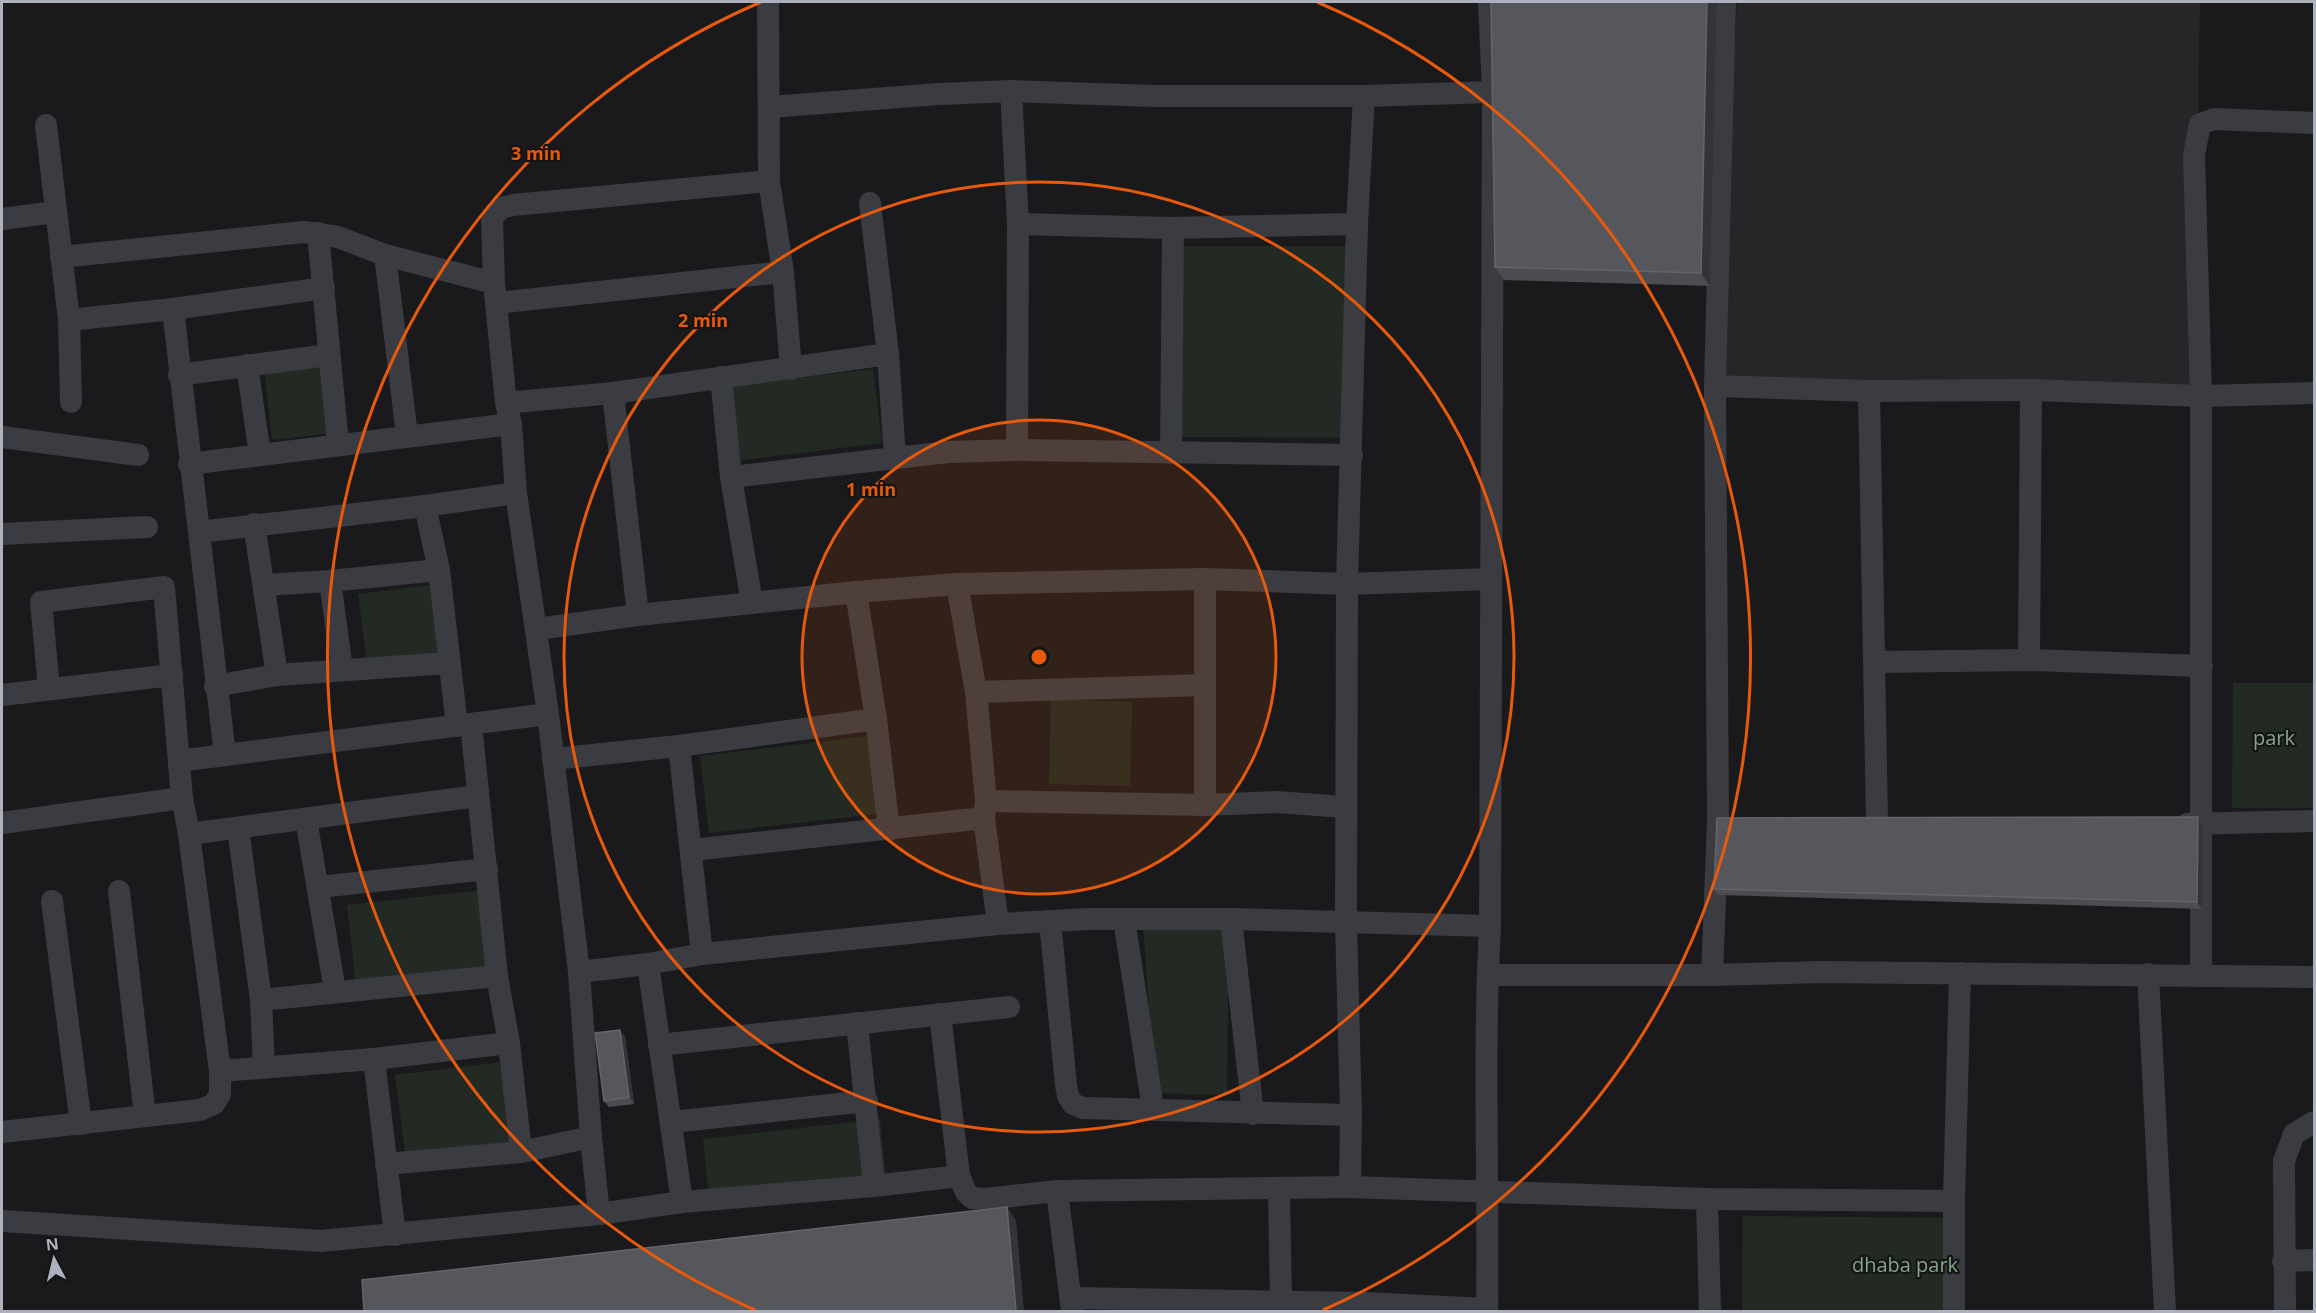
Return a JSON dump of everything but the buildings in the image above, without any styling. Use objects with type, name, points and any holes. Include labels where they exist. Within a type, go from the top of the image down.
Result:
[{"type":"street","points":[[768,2],[769,181],[783,272],[791,369]]},
{"type":"street","points":[[1057,1191],[1072,1305],[1281,1303],[1487,1310],[1488,975],[1491,926],[1493,92],[1489,2]]},
{"type":"street","points":[[1712,975],[1718,821],[1715,386],[1725,2]]},
{"type":"street","points":[[770,107],[1011,91],[1154,96],[1365,96],[1493,92]]},
{"type":"street","points":[[1011,91],[1018,224],[1017,450]]},
{"type":"street","points":[[1350,1186],[1351,1115],[1346,924],[1347,584],[1357,224],[1365,96]]},
{"type":"street","points":[[2201,976],[2201,396],[2194,155],[2200,124],[2214,119],[2314,123]]},
{"type":"street","points":[[45,124],[69,320],[71,402]]},
{"type":"street","points":[[599,1214],[579,972],[537,629],[516,493],[496,293],[492,218],[501,208],[513,205],[769,181]]},
{"type":"street","points":[[870,203],[888,354],[895,458]]},
{"type":"street","points":[[2,219],[55,212]]},
{"type":"street","points":[[1018,224],[1173,228],[1357,224]]},
{"type":"street","points":[[1172,453],[1173,228]]},
{"type":"street","points":[[61,256],[304,232],[338,237],[496,293],[783,272]]},
{"type":"street","points":[[318,233],[338,444]]},
{"type":"street","points":[[385,255],[407,435]]},
{"type":"street","points":[[69,320],[173,309],[324,288]]},
{"type":"street","points":[[173,309],[189,464],[225,754]]},
{"type":"street","points":[[189,464],[407,435],[613,393],[888,354]]},
{"type":"street","points":[[179,375],[328,355]]},
{"type":"street","points":[[247,365],[260,454]]},
{"type":"street","points":[[721,377],[731,477],[752,603]]},
{"type":"street","points":[[1715,386],[1869,391],[2031,390],[2201,396],[2314,393]]},
{"type":"street","points":[[2029,660],[2031,390]]},
{"type":"street","points":[[1869,391],[1877,821]]},
{"type":"street","points":[[613,393],[638,615]]},
{"type":"street","points":[[2,437],[138,455]]},
{"type":"street","points":[[731,477],[948,452],[1017,450],[1352,455]]},
{"type":"street","points":[[199,532],[516,493]]},
{"type":"street","points":[[425,506],[439,570],[448,663],[464,725],[478,796],[497,976],[509,1044],[521,1152]]},
{"type":"street","points":[[254,524],[277,675]]},
{"type":"street","points":[[2,534],[147,527]]},
{"type":"street","points":[[264,585],[439,570]]},
{"type":"street","points":[[537,629],[638,615],[856,592],[957,584],[1205,579],[1347,584],[1491,579]]},
{"type":"street","points":[[1205,579],[1205,805]]},
{"type":"street","points":[[330,581],[342,669]]},
{"type":"street","points":[[957,584],[976,692],[985,810],[998,924]]},
{"type":"street","points":[[2,1132],[200,1110],[214,1104],[220,1094],[220,1071],[189,834],[182,798],[164,587],[41,602],[49,689]]},
{"type":"street","points":[[856,592],[876,719],[889,830]]},
{"type":"street","points":[[1875,662],[2029,660],[2202,666]]},
{"type":"street","points":[[215,686],[277,675],[448,663]]},
{"type":"street","points":[[2,695],[172,675]]},
{"type":"street","points":[[976,692],[1205,685]]},
{"type":"street","points":[[179,761],[548,714]]},
{"type":"street","points":[[553,759],[679,746],[876,719]]},
{"type":"street","points":[[679,746],[702,954]]},
{"type":"street","points":[[189,834],[478,796]]},
{"type":"street","points":[[2,823],[182,798]]},
{"type":"street","points":[[692,850],[889,830],[985,810],[1276,802],[1346,807]]},
{"type":"street","points":[[306,819],[335,991]]},
{"type":"street","points":[[1718,821],[1741,821]]},
{"type":"street","points":[[1854,821],[1901,822]]},
{"type":"street","points":[[2163,824],[2314,821]]},
{"type":"street","points":[[238,828],[261,1000],[264,1067]]},
{"type":"street","points":[[319,887],[487,870]]},
{"type":"street","points":[[119,891],[145,1116]]},
{"type":"street","points":[[52,901],[81,1124]]},
{"type":"street","points":[[579,972],[648,964],[702,954],[998,924],[1089,919],[1231,919],[1346,924],[1491,926]]},
{"type":"street","points":[[1124,919],[1153,1109]]},
{"type":"street","points":[[1231,919],[1253,1113]]},
{"type":"street","points":[[1050,921],[1066,1086],[1072,1104],[1083,1108],[1351,1115]]},
{"type":"street","points":[[648,964],[682,1202]]},
{"type":"street","points":[[1488,975],[1712,975],[1821,972],[2314,977]]},
{"type":"street","points":[[1954,1311],[1954,1201],[1960,973]]},
{"type":"street","points":[[2148,974],[2165,1311]]},
{"type":"street","points":[[261,1000],[497,976]]},
{"type":"street","points":[[659,1045],[1009,1007]]},
{"type":"street","points":[[940,1014],[959,1176],[966,1192],[972,1198],[984,1199],[1057,1191],[1350,1186],[1707,1199],[1954,1201]]},
{"type":"street","points":[[857,1023],[867,1101],[874,1186]]},
{"type":"street","points":[[220,1071],[374,1059],[509,1044]]},
{"type":"street","points":[[374,1059],[395,1235]]},
{"type":"street","points":[[672,1122],[867,1101]]},
{"type":"street","points":[[2285,1311],[2284,1161],[2294,1134],[2314,1122]]},
{"type":"street","points":[[386,1164],[521,1152],[591,1137]]},
{"type":"street","points":[[2,1221],[270,1240],[321,1241],[599,1214],[682,1202],[874,1186],[959,1176]]},
{"type":"street","points":[[1279,1189],[1281,1303]]},
{"type":"street","points":[[1707,1199],[1710,1311]]},
{"type":"street","points":[[2283,1261],[2314,1260]]},
{"type":"shaded area","points":[[1737,2],[2200,2],[2198,119],[2201,388],[1719,381]]},
{"type":"green space","points":[[1182,246],[1360,246],[1359,438],[1182,437]]},
{"type":"green space","points":[[333,360],[341,432],[272,440],[264,369]]},
{"type":"green space","points":[[873,369],[882,443],[736,461],[726,387]]},
{"type":"green space","points":[[438,584],[447,655],[367,665],[358,594]]},
{"type":"green space","name":"park","points":[[2233,683],[2314,683],[2314,808],[2232,808]]},
{"type":"green space","points":[[1051,699],[1132,702],[1130,786],[1049,784]]},
{"type":"green space","points":[[869,736],[878,814],[709,833],[700,756]]},
{"type":"green space","points":[[492,889],[501,970],[356,986],[347,905]]},
{"type":"green space","points":[[1143,926],[1229,927],[1227,1095],[1155,1093]]},
{"type":"green space","points":[[519,1060],[529,1144],[406,1160],[395,1075]]},
{"type":"green space","points":[[880,1119],[886,1178],[709,1198],[703,1139]]},
{"type":"green space","name":"dhaba park","points":[[1743,1216],[1961,1218],[1960,1311],[1742,1312]]}]
